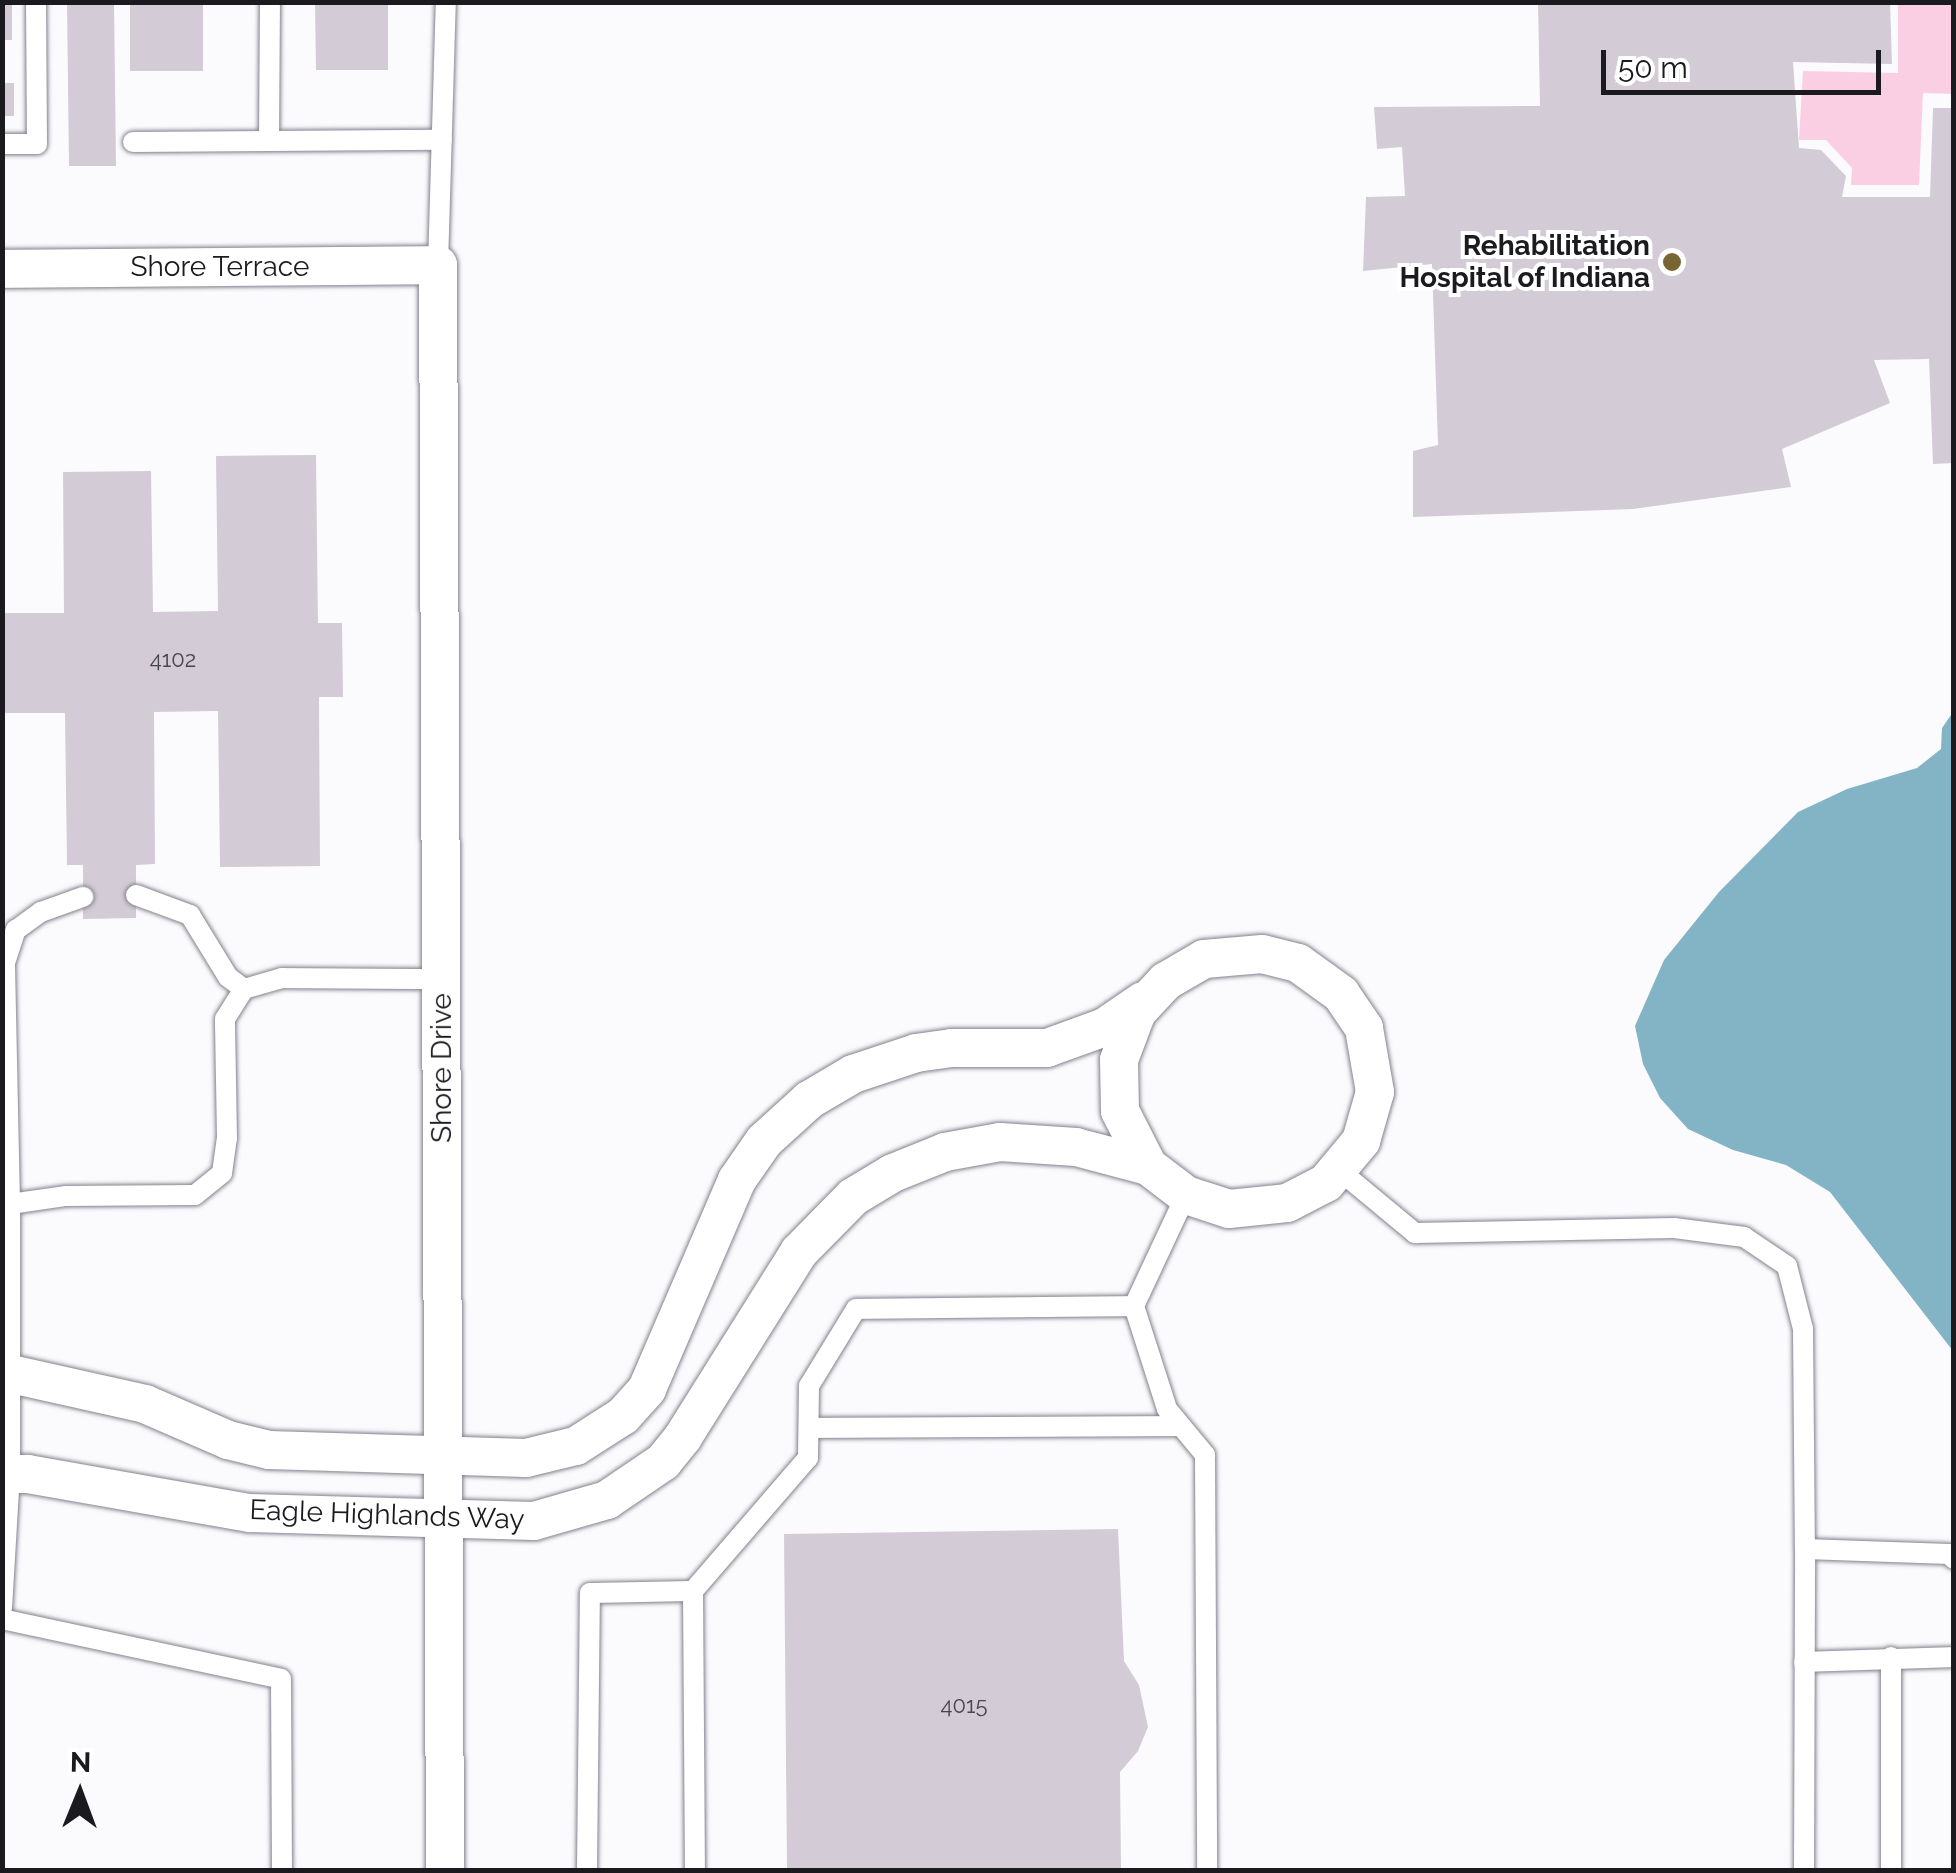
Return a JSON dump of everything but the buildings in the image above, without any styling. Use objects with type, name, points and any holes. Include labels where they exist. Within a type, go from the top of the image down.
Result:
[{"type":"street","name":"Shore Terrace","points":[[2,269],[438,265]]},
{"type":"street","name":"Shore Drive","points":[[438,265],[445,1870]]},
{"type":"street","name":"Eagle Highlands Way","points":[[7,1373],[145,1404],[228,1440],[269,1450],[542,1456],[576,1446],[624,1416],[660,1364],[737,1180],[764,1141],[809,1100],[853,1074],[916,1053],[952,1048],[1047,1048],[1105,1027],[1192,964],[1251,953],[1298,963],[1334,987],[1364,1028],[1375,1071],[1369,1122],[1340,1170],[1304,1196],[1264,1209],[1228,1209],[1186,1196],[1148,1166],[1126,1129],[1117,1082],[1129,1026],[1148,996]]},
{"type":"street","name":"Eagle Highlands Way","points":[[6,1474],[250,1514],[534,1521],[564,1516],[608,1500],[642,1478],[693,1424],[799,1252],[853,1197],[892,1173],[945,1152],[1000,1142],[1076,1147],[1148,1166]]},
{"type":"lane","points":[[2,144],[37,144],[36,2]]},
{"type":"lane","points":[[269,141],[270,2]]},
{"type":"lane","points":[[438,265],[446,2]]},
{"type":"lane","points":[[133,142],[442,140]]},
{"type":"lane","points":[[136,895],[190,915],[228,977],[244,989]]},
{"type":"lane","points":[[2,1608],[10,1204],[5,963],[16,930],[41,912],[83,898]]},
{"type":"lane","points":[[10,1204],[66,1196],[195,1195],[222,1173],[227,1138],[226,1019],[244,989],[282,978],[442,979]]},
{"type":"lane","points":[[1340,1170],[1415,1233],[1674,1228],[1744,1237],[1787,1266],[1803,1328],[1804,1870]]},
{"type":"lane","points":[[1186,1196],[1134,1306],[1168,1409],[1204,1455],[1207,1870]]},
{"type":"lane","points":[[695,1870],[694,1591],[808,1458],[809,1386],[856,1309],[1134,1306]]},
{"type":"lane","points":[[809,1428],[1179,1426]]},
{"type":"lane","points":[[1805,1549],[1949,1554],[1954,1558]]},
{"type":"lane","points":[[587,1870],[590,1593],[694,1591]]},
{"type":"lane","points":[[2,1619],[281,1679],[282,1870]]},
{"type":"lane","points":[[1891,1657],[1891,1870]]},
{"type":"lane","points":[[1804,1662],[1954,1657]]},
{"type":"shaded area","points":[[1898,3],[1953,3],[1953,94],[1923,93],[1919,185],[1851,185],[1852,168],[1826,140],[1799,140],[1803,71],[1898,73]]},
{"type":"water","points":[[1953,712],[1953,1351],[1830,1192],[1786,1165],[1733,1150],[1688,1129],[1660,1098],[1643,1064],[1635,1026],[1664,960],[1719,892],[1798,812],[1847,789],[1917,768],[1941,749],[1942,728]]},
{"type":"place","name":"Rehabilitation Hospital of Indiana","points":[[1672,262]]}]
